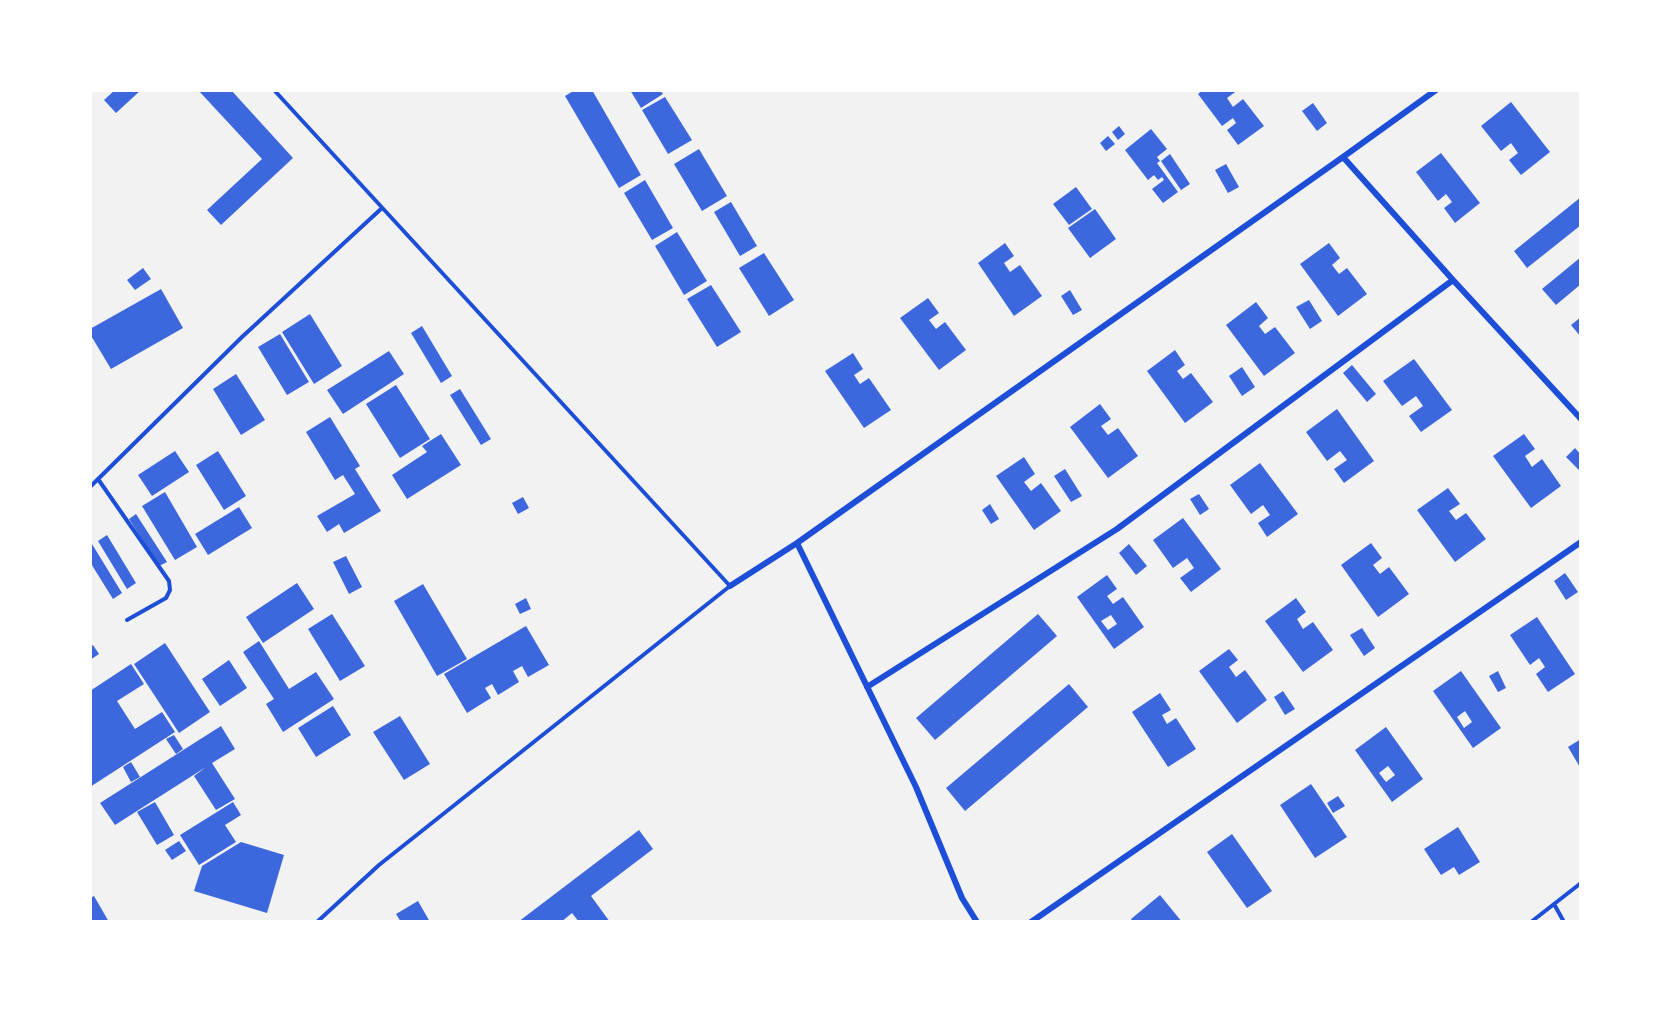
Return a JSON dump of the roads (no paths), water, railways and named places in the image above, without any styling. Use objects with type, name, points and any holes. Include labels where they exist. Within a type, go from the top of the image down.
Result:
[{"type":"street","points":[[730,586],[797,543],[1436,90]]},
{"type":"street","points":[[1343,158],[1581,419]]},
{"type":"street","points":[[867,687],[1117,529],[1453,280]]},
{"type":"street","points":[[1031,922],[1581,542]]},
{"type":"street","points":[[797,543],[916,786],[962,898],[977,922]]},
{"type":"lane","points":[[274,90],[730,586],[379,865],[317,922]]},
{"type":"lane","points":[[90,487],[242,337],[382,208]]},
{"type":"lane","points":[[98,479],[169,581],[170,590],[166,598],[128,620]]},
{"type":"lane","points":[[1531,922],[1581,883]]},
{"type":"lane","points":[[1554,904],[1564,922]]}]
